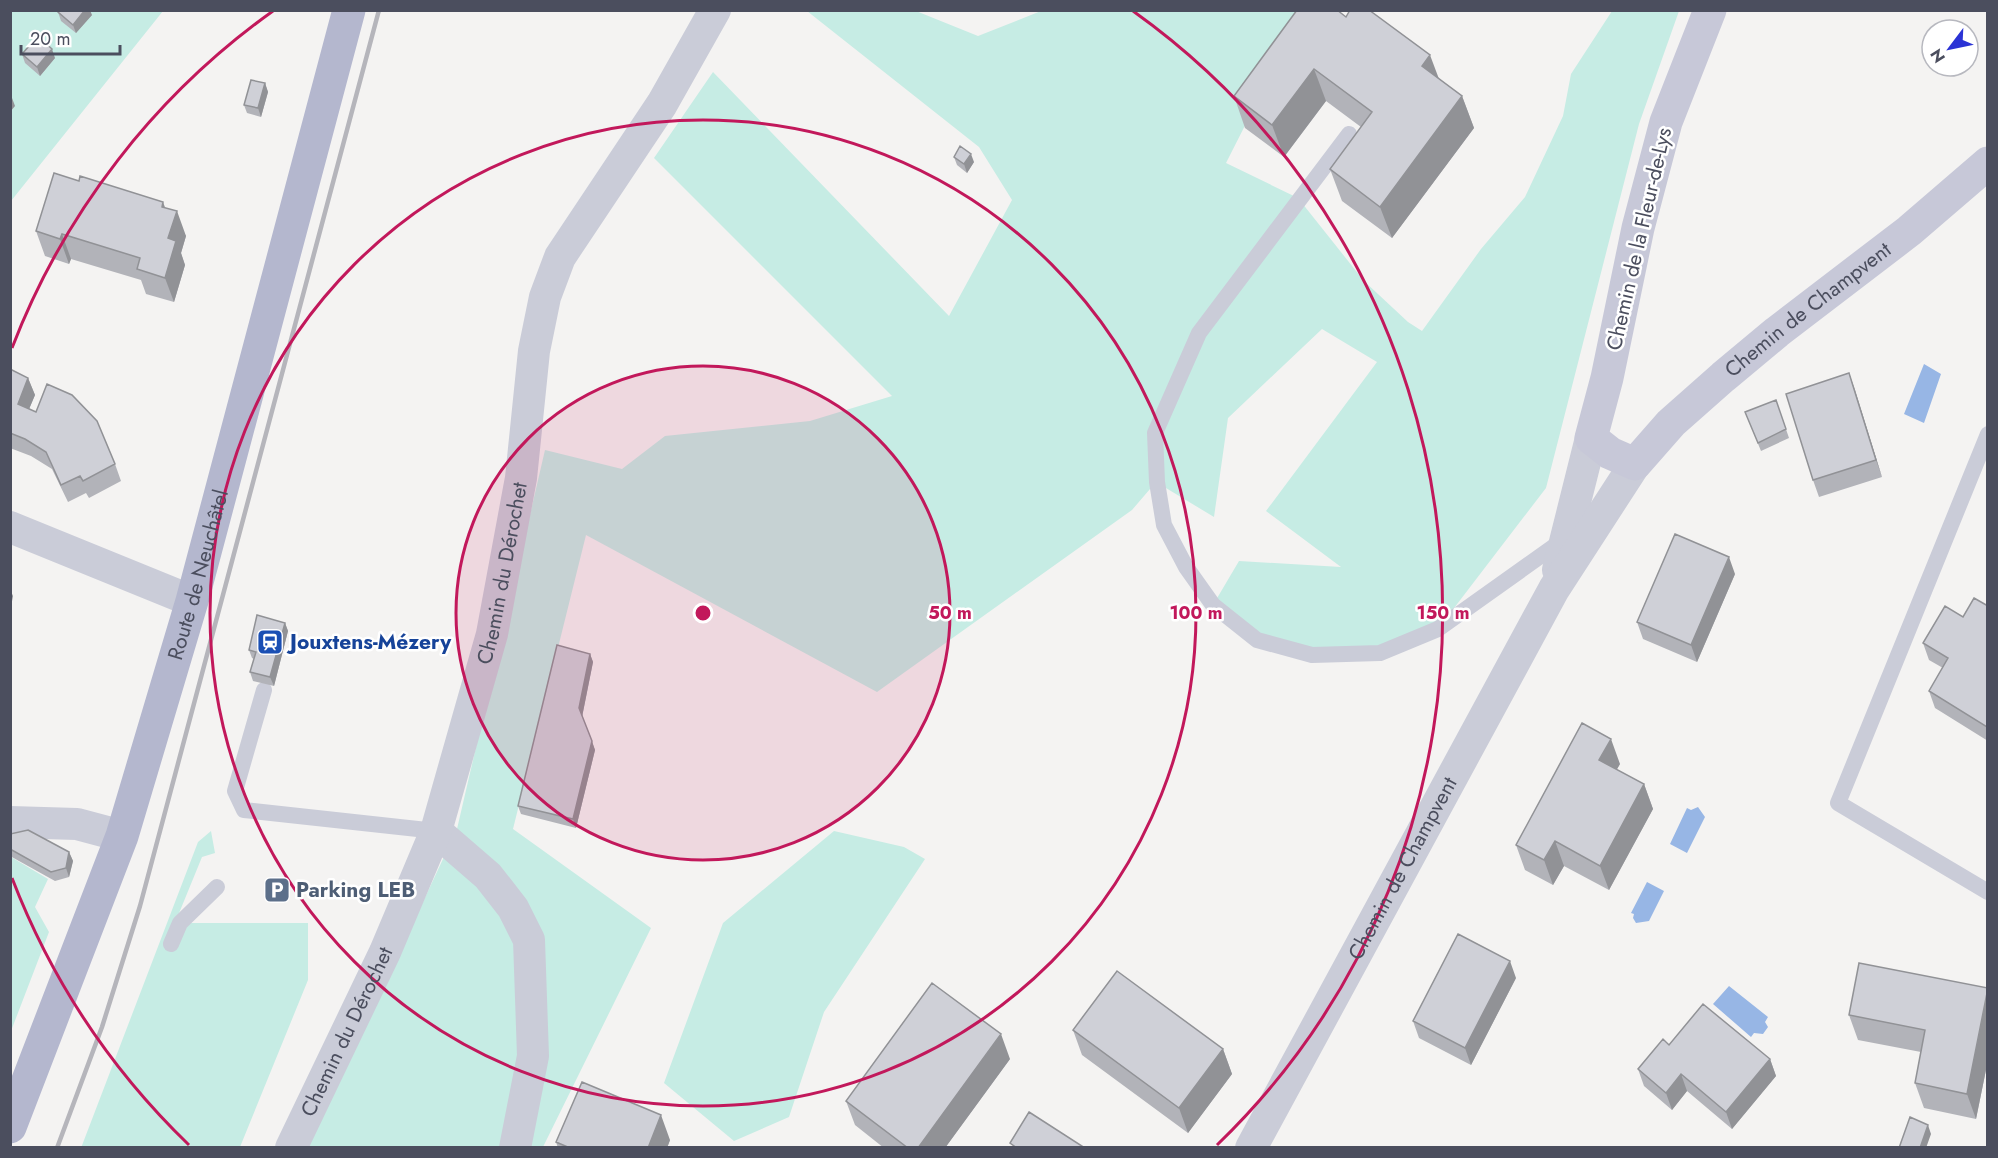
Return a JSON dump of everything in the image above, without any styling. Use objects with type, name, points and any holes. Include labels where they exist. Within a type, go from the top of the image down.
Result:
[{"type":"main road","name":"Route de Neuchâtel","points":[[10,1127],[122,836],[192,601],[349,10]]},
{"type":"street","name":"Chemin du Dérochet","points":[[291,1148],[385,952],[436,831],[492,634],[521,478],[534,351],[545,297],[560,257],[662,104],[715,10]]},
{"type":"street","name":"Chemin de la Fleur-de-Lys","points":[[1592,438],[1607,378],[1638,228],[1666,122],[1710,10]]},
{"type":"street","name":"Chemin de Champvent","points":[[1251,1148],[1554,589],[1635,464],[1671,423],[1723,377],[1777,332],[1909,231],[1987,164]]},
{"type":"street","points":[[1592,438],[1610,453],[1635,464]]},
{"type":"street","name":"Chemin de Champvent","points":[[1554,589],[1564,539],[1592,438]]},
{"type":"street","points":[[10,527],[192,601]]},
{"type":"street","points":[[10,822],[77,824],[122,836]]},
{"type":"street","points":[[436,831],[488,876],[513,909],[529,940],[533,1056],[515,1148]]},
{"type":"lane","points":[[1349,134],[1199,333],[1155,433],[1156,482],[1164,525],[1186,567],[1213,605],[1257,640],[1312,655],[1380,653],[1438,629],[1564,539]]},
{"type":"lane","points":[[1988,434],[1838,803],[1988,892]]},
{"type":"lane","points":[[264,690],[235,791],[244,810],[436,831]]},
{"type":"lane","points":[[171,944],[180,923],[217,887]]},
{"type":"green space","points":[[11,11],[163,11],[11,201]]},
{"type":"green space","points":[[807,11],[916,11],[978,36],[1041,11],[1307,11],[1297,23],[1226,163],[1298,198],[1364,281],[1408,322],[1422,331],[1481,249],[1525,197],[1563,116],[1571,74],[1612,11],[1679,11],[1639,124],[1546,488],[1438,629],[1380,653],[1312,655],[1257,640],[1213,605],[1239,561],[1341,567],[1266,511],[1377,362],[1322,329],[1228,418],[1214,517],[1156,482],[1132,510],[877,692],[586,535],[513,829],[651,928],[543,1147],[308,1148],[457,829],[545,450],[622,469],[665,436],[810,421],[892,396],[654,158],[713,72],[949,316],[1012,200],[979,147]]},
{"type":"green space","points":[[211,831],[215,853],[202,857],[175,923],[308,923],[308,980],[240,1147],[81,1148],[198,842]]},
{"type":"green space","points":[[834,831],[904,847],[925,859],[824,1012],[789,1117],[734,1141],[664,1083],[723,923]]},
{"type":"green space","points":[[11,857],[48,879],[35,907],[49,932],[11,1031]]},
{"type":"water","points":[[1924,364],[1941,374],[1924,423],[1904,414]]},
{"type":"water","points":[[1698,807],[1705,817],[1687,853],[1670,844],[1687,808],[1691,810]]},
{"type":"water","points":[[1647,882],[1664,891],[1649,921],[1636,923],[1633,918],[1634,914],[1631,913]]},
{"type":"water","points":[[1729,986],[1768,1017],[1765,1022],[1768,1027],[1763,1034],[1754,1033],[1751,1037],[1713,1004]]},
{"type":"building","points":[[59,10],[85,10],[73,25],[58,12]]},
{"type":"building","points":[[1297,10],[1337,10],[1346,17],[1350,10],[1369,10],[1430,55],[1422,66],[1462,96],[1380,207],[1330,169],[1372,112],[1314,69],[1272,125],[1234,96]]},
{"type":"building","points":[[38,36],[52,49],[37,67],[22,54]]},
{"type":"building","points":[[251,80],[265,83],[258,108],[244,105]]},
{"type":"building","points":[[960,146],[971,154],[964,164],[954,157]]},
{"type":"building","points":[[54,173],[79,181],[80,176],[163,202],[162,207],[177,211],[168,238],[176,241],[165,278],[137,269],[140,258],[62,234],[60,239],[36,231]]},
{"type":"building","points":[[10,369],[28,378],[18,404],[36,412],[47,384],[72,395],[97,421],[115,464],[83,481],[80,476],[61,485],[46,452],[10,433]]},
{"type":"building","points":[[1849,373],[1876,460],[1813,480],[1786,394]]},
{"type":"building","points":[[1776,400],[1786,429],[1758,443],[1745,412]]},
{"type":"building","points":[[1675,534],[1729,557],[1691,645],[1637,622]]},
{"type":"building","points":[[1974,598],[1988,606],[1987,727],[1929,691],[1948,658],[1923,643],[1945,606],[1963,617]]},
{"type":"building","points":[[257,615],[285,623],[270,677],[250,672],[256,652],[249,650]]},
{"type":"building","points":[[557,645],[590,654],[579,708],[592,741],[573,819],[518,806]]},
{"type":"building","points":[[1582,723],[1611,739],[1599,760],[1644,784],[1600,866],[1555,841],[1544,860],[1516,845]]},
{"type":"building","points":[[28,830],[69,852],[66,868],[51,872],[10,849],[10,834]]},
{"type":"building","points":[[1458,934],[1510,961],[1465,1048],[1413,1021]]},
{"type":"building","points":[[1859,963],[1988,988],[1967,1094],[1915,1083],[1925,1030],[1849,1015]]},
{"type":"building","points":[[1117,971],[1223,1049],[1179,1108],[1073,1030]]},
{"type":"building","points":[[932,983],[1001,1034],[918,1148],[908,1148],[846,1101]]},
{"type":"building","points":[[1703,1004],[1770,1059],[1726,1112],[1681,1074],[1666,1093],[1638,1069],[1663,1039],[1669,1045]]},
{"type":"building","points":[[582,1082],[661,1115],[648,1148],[570,1148],[556,1142]]},
{"type":"building","points":[[1029,1112],[1085,1148],[1017,1148],[1010,1143]]},
{"type":"building","points":[[1910,1117],[1928,1125],[1920,1148],[1899,1148]]},
{"type":"railway","points":[[57,1148],[102,1027],[140,906],[379,10]]},
{"type":"place","name":"Jouxtens-Mézery","points":[[270,642]]},
{"type":"place","name":"Parking LEB","points":[[277,890]]}]
